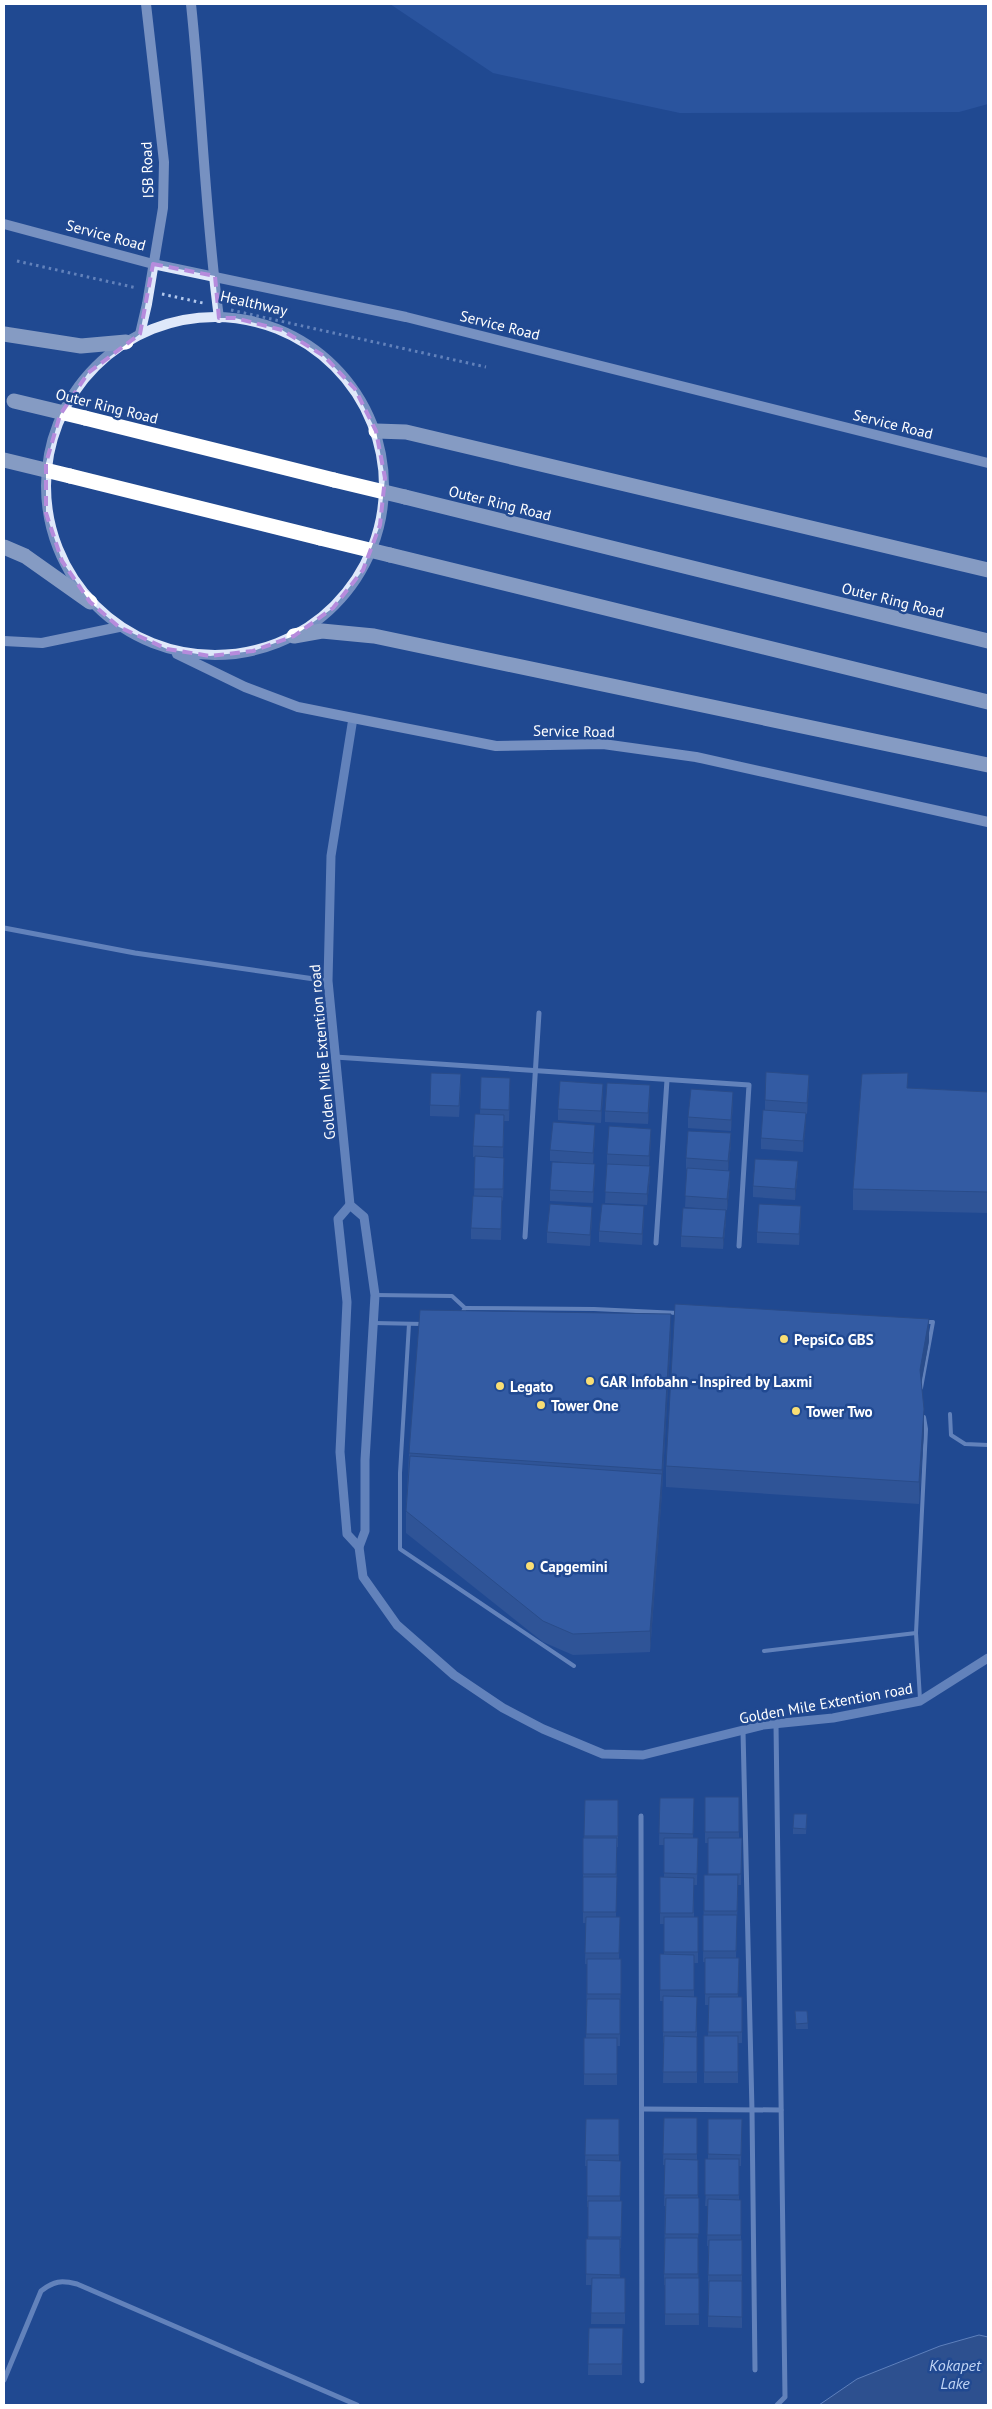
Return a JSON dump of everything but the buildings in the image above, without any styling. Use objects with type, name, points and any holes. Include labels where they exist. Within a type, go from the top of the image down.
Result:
[{"type":"highway","points":[[4,334],[81,346],[133,338]]},
{"type":"highway","name":"Outer Ring Road","points":[[9,400],[988,641]]},
{"type":"highway","points":[[376,431],[406,432],[988,570]]},
{"type":"highway","points":[[4,460],[988,702]]},
{"type":"highway","points":[[4,547],[25,556],[90,602]]},
{"type":"highway","points":[[294,636],[322,631],[374,636],[988,765]]},
{"type":"main road","name":"ISB Road","points":[[133,338],[149,291],[163,208],[164,162],[146,4]]},
{"type":"main road","points":[[191,4],[202,124],[207,207],[219,318]]},
{"type":"main road","name":"Service Road","points":[[4,224],[153,264],[416,320],[988,463]]},
{"type":"main road","points":[[133,338],[186,319],[235,318],[282,330],[324,356],[355,390],[376,431],[385,478],[380,525],[363,570],[333,608],[294,636],[253,651],[210,656],[167,649]]},
{"type":"main road","name":"Service Road","points":[[133,338],[88,373],[60,415],[46,463],[46,513],[62,561],[90,602],[120,627],[245,686],[298,707],[496,746],[604,744],[696,756],[988,822]]},
{"type":"main road","points":[[4,642],[42,643],[120,627]]},
{"type":"street","name":"Golden Mile Extention road","points":[[353,718],[331,856],[328,981],[350,1205],[364,1217],[375,1294],[366,1460],[365,1531],[359,1547],[363,1577],[396,1625],[454,1675],[504,1708],[543,1729],[603,1754],[643,1755],[776,1724],[834,1718],[920,1701],[988,1658]]},
{"type":"street","points":[[4,928],[135,953],[328,981]]},
{"type":"street","points":[[525,1237],[539,1013]]},
{"type":"street","points":[[335,1057],[749,1085],[739,1246]]},
{"type":"street","points":[[656,1243],[667,1080]]},
{"type":"street","name":"Golden Mile Extention road","points":[[350,1205],[338,1219],[347,1302],[340,1452],[347,1534],[359,1547]]},
{"type":"street","points":[[776,1724],[785,2397],[776,2405]]},
{"type":"street","points":[[743,1731],[752,2111],[755,2370]]},
{"type":"street","points":[[641,1816],[642,2381]]},
{"type":"street","points":[[642,2109],[781,2110]]},
{"type":"street","points":[[4,2380],[41,2291],[52,2282],[63,2280],[77,2284],[357,2405]]},
{"type":"lane","points":[[375,1294],[452,1296],[465,1308],[594,1309],[681,1313]]},
{"type":"lane","points":[[455,1323],[465,1308]]},
{"type":"lane","points":[[914,1322],[933,1322],[920,1391]]},
{"type":"lane","points":[[374,1323],[427,1324]]},
{"type":"lane","points":[[409,1324],[400,1473],[400,1549],[574,1666]]},
{"type":"lane","points":[[920,1701],[916,1633],[926,1429],[923,1410]]},
{"type":"lane","points":[[950,1414],[951,1435],[965,1444],[988,1445]]},
{"type":"lane","points":[[764,1651],[916,1633]]},
{"type":"path","name":"Healthway","points":[[17,261],[486,367]]},
{"type":"highlighted area","points":[[153,264],[215,276],[219,318],[235,318],[282,330],[324,356],[355,389],[376,431],[385,478],[380,525],[363,570],[333,608],[294,636],[253,651],[210,656],[167,649],[119,627],[90,602],[62,561],[46,513],[46,463],[60,415],[88,373],[140,334]]},
{"type":"shaded area","points":[[390,4],[988,4],[988,104],[959,112],[680,113],[493,73]]},
{"type":"water","name":"Kokapet Lake","points":[[979,2335],[988,2337],[988,2405],[819,2405],[857,2379],[940,2346]]},
{"type":"place","name":"PepsiCo GBS","points":[[784,1339]]},
{"type":"place","name":"GAR Infobahn - Inspired by Laxmi","points":[[590,1381]]},
{"type":"place","name":"Legato","points":[[500,1386]]},
{"type":"place","name":"Tower One","points":[[541,1405]]},
{"type":"place","name":"Tower Two","points":[[796,1411]]},
{"type":"place","name":"Capgemini","points":[[530,1566]]}]
